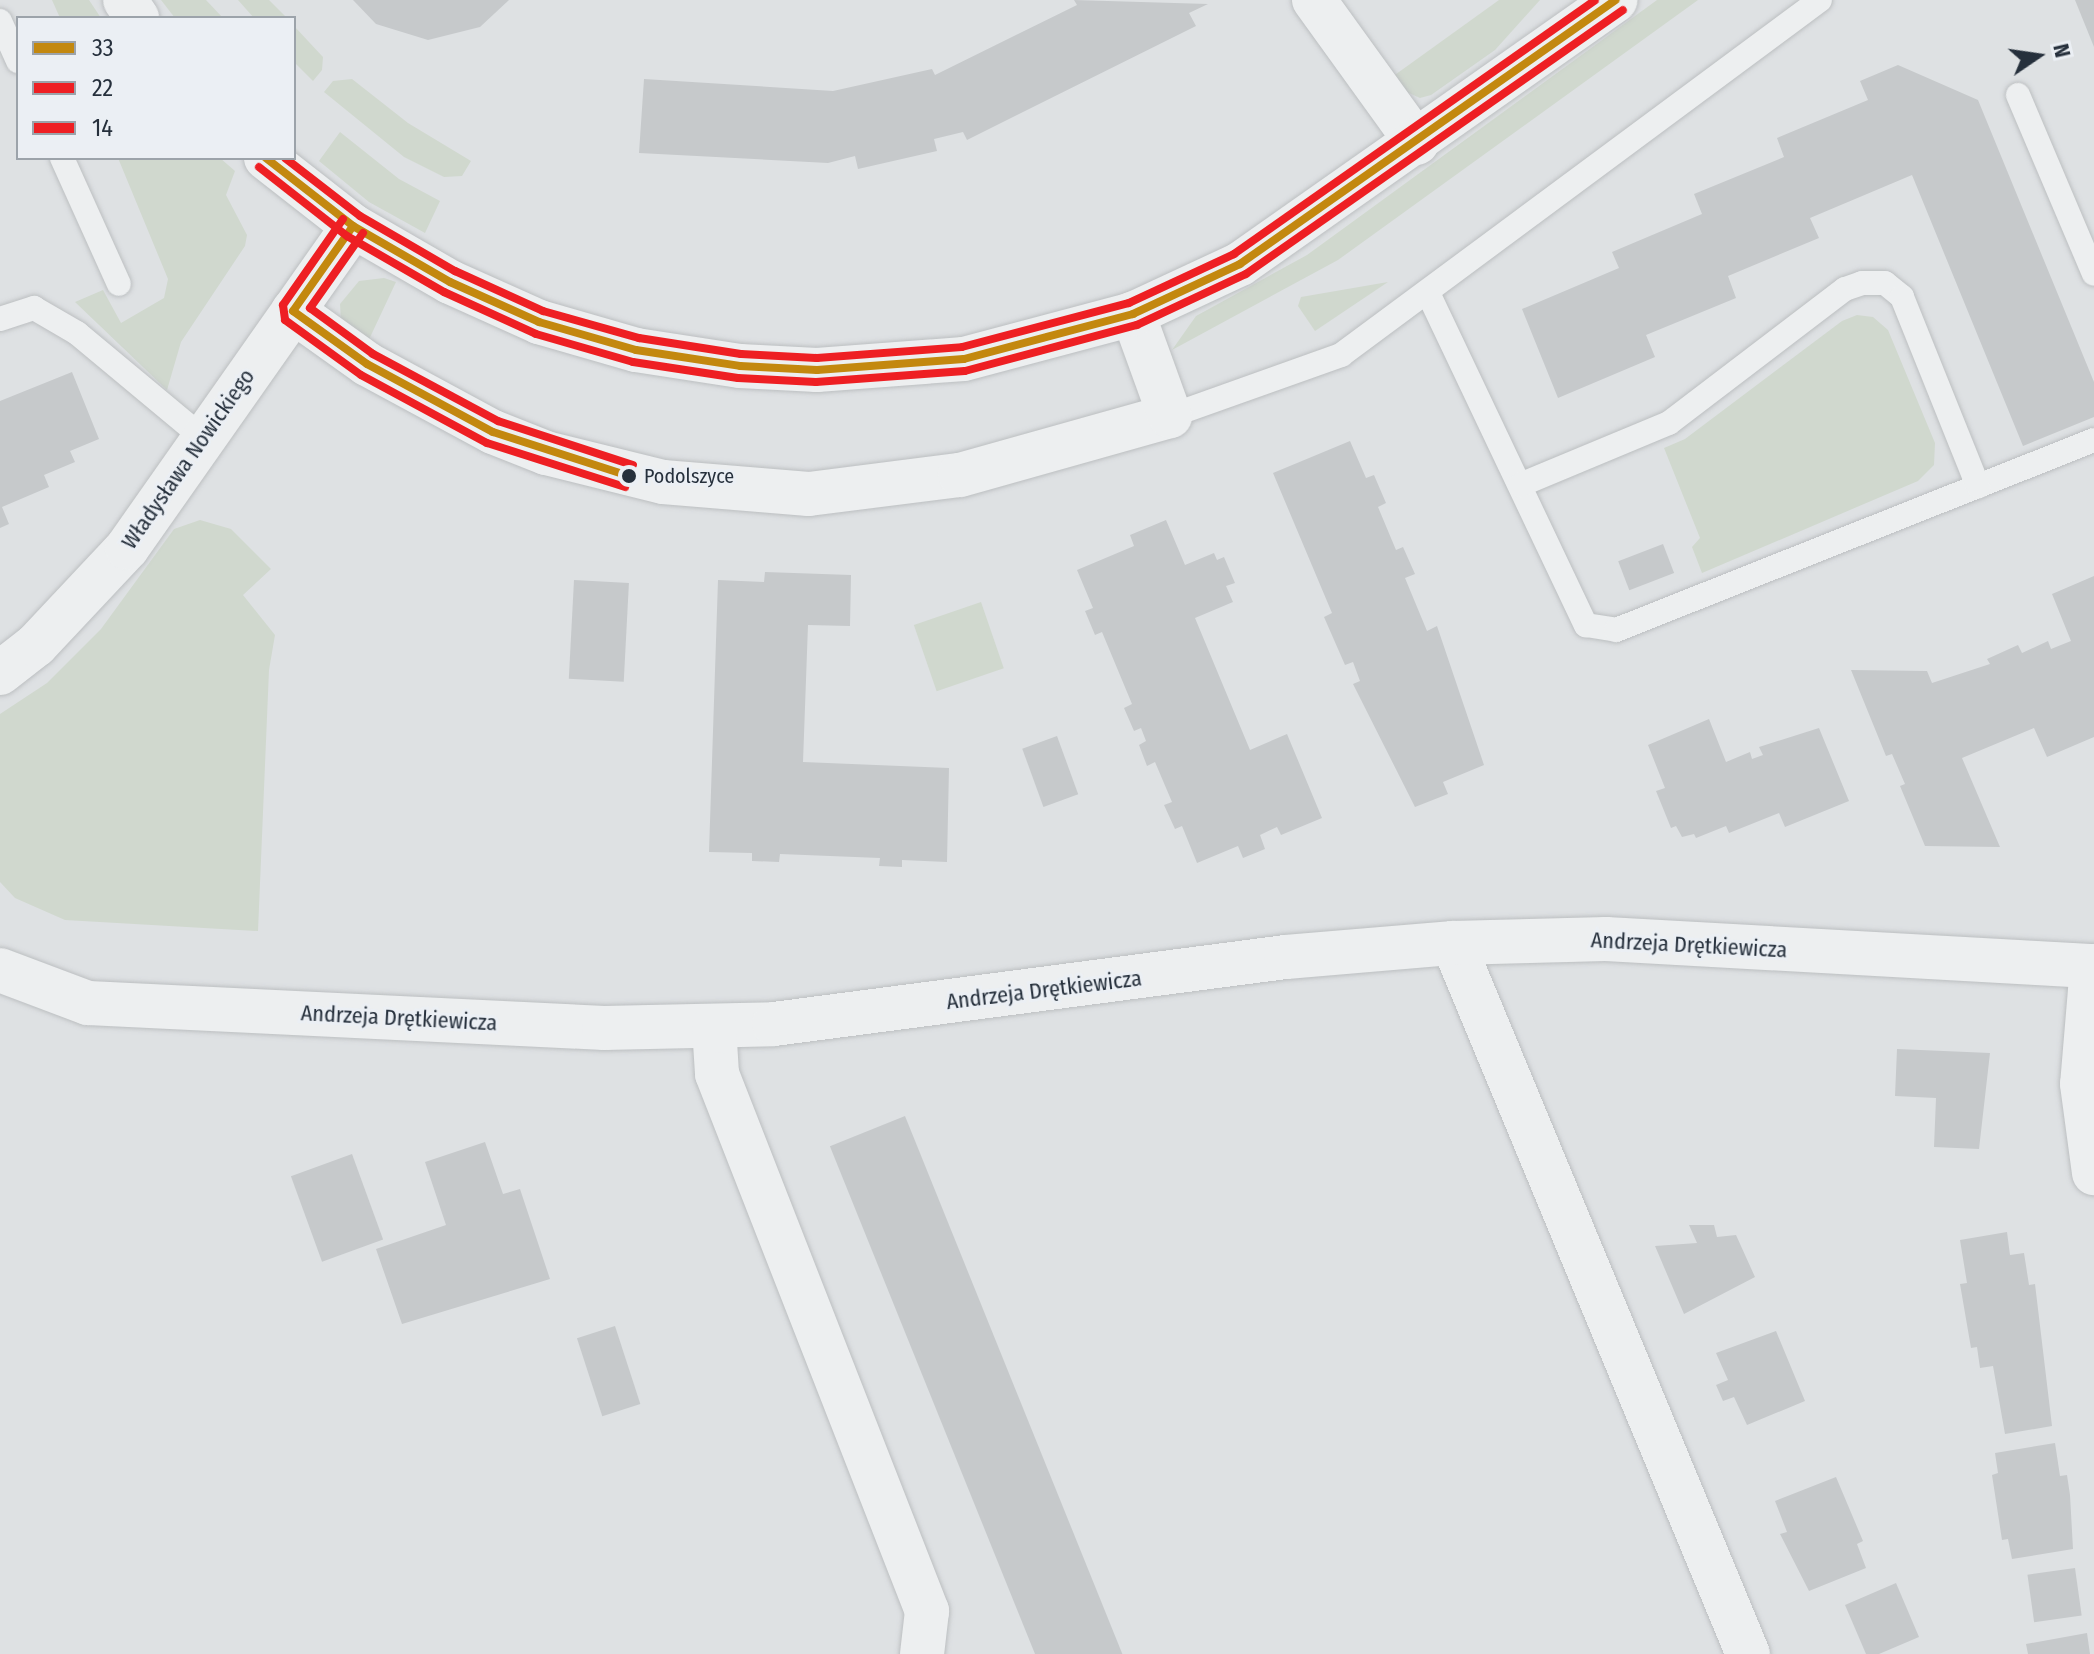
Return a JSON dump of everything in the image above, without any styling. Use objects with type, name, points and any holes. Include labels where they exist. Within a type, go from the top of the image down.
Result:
[{"type":"street","points":[[1314,0],[1417,143]]},
{"type":"street","points":[[269,160],[353,226],[450,282],[539,322],[636,350],[740,366],[857,369],[964,359],[1133,314],[1240,264],[1417,143],[1616,0]]},
{"type":"street","name":"Władysława Nowickiego","points":[[0,673],[36,645],[127,548],[353,226]]},
{"type":"street","points":[[293,311],[367,364],[493,432],[629,476],[736,491],[809,494],[887,488],[1031,458],[1170,416],[1133,314]]},
{"type":"street","name":"Andrzeja Drętkiewicza","points":[[0,970],[88,1003],[604,1028],[774,1024],[1286,957],[1453,943],[1606,939],[2093,966]]},
{"type":"street","points":[[1453,943],[1748,1654]]},
{"type":"street","points":[[2093,966],[2082,1084],[2094,1173]]},
{"type":"street","points":[[714,1026],[717,1074],[927,1611],[922,1654]]},
{"type":"lane","points":[[1170,416],[1341,355],[1820,0]]},
{"type":"lane","points":[[0,21],[16,57]]},
{"type":"lane","points":[[2018,95],[2094,274]]},
{"type":"lane","points":[[63,160],[119,284]]},
{"type":"lane","points":[[1520,485],[1669,423],[1845,289],[1862,283],[1885,283],[1902,297],[1978,486]]},
{"type":"lane","points":[[1428,293],[1586,625],[1616,630],[2094,440]]},
{"type":"lane","points":[[0,319],[34,308],[77,333],[202,437]]},
{"type":"shaded area","points":[[52,0],[89,0],[100,16],[59,16]]},
{"type":"shaded area","points":[[161,0],[206,0],[221,16],[173,16]]},
{"type":"shaded area","points":[[238,0],[269,0],[285,16],[252,16]]},
{"type":"shaded area","points":[[1499,0],[1540,0],[1495,50],[1431,95],[1420,98],[1400,89],[1392,77]]},
{"type":"shaded area","points":[[1657,0],[1698,0],[1338,260],[1172,350],[1196,316],[1307,255]]},
{"type":"shaded area","points":[[296,28],[323,57],[322,70],[313,81],[296,64]]},
{"type":"shaded area","points":[[352,79],[408,123],[471,161],[462,176],[444,177],[404,157],[324,92],[333,81]]},
{"type":"shaded area","points":[[340,132],[399,179],[440,201],[425,233],[369,202],[319,161]]},
{"type":"shaded area","points":[[119,160],[222,160],[235,171],[226,195],[247,235],[245,246],[181,342],[167,390],[75,302],[103,290],[121,323],[164,298],[168,279]]},
{"type":"shaded area","points":[[384,278],[396,282],[365,348],[341,320],[340,304],[359,281]]},
{"type":"shaded area","points":[[1388,282],[1315,331],[1298,306],[1301,297]]},
{"type":"shaded area","points":[[1857,315],[1873,317],[1888,330],[1935,443],[1934,465],[1918,481],[1702,573],[1692,547],[1700,538],[1664,448],[1685,439],[1842,321]]},
{"type":"shaded area","points":[[200,520],[231,529],[271,569],[243,595],[275,635],[269,670],[258,931],[65,920],[15,898],[0,882],[0,714],[47,683],[101,629],[174,529]]},
{"type":"shaded area","points":[[981,602],[1004,668],[937,691],[914,625]]},
{"type":"building","points":[[353,0],[509,0],[480,27],[428,40],[376,24]]},
{"type":"building","points":[[1074,0],[1208,4],[1189,13],[1196,26],[967,140],[963,132],[934,139],[937,151],[858,169],[855,156],[828,163],[639,153],[644,79],[833,91],[932,69],[935,75],[1077,5]]},
{"type":"building","points":[[2075,0],[2094,0],[2094,47]]},
{"type":"building","points":[[1898,65],[1978,100],[2094,382],[2094,417],[2023,446],[1912,175],[1810,218],[1819,238],[1728,276],[1736,298],[1646,335],[1655,357],[1558,398],[1522,309],[1619,268],[1612,252],[1702,214],[1694,194],[1784,157],[1777,138],[1868,100],[1860,81]]},
{"type":"building","points":[[72,372],[99,439],[70,451],[75,462],[44,475],[49,487],[2,507],[9,524],[0,528],[0,401]]},
{"type":"building","points":[[1350,441],[1366,478],[1374,475],[1386,503],[1378,507],[1396,550],[1403,547],[1415,574],[1405,578],[1427,631],[1437,626],[1484,765],[1443,782],[1448,794],[1415,807],[1353,684],[1360,681],[1353,662],[1345,665],[1324,617],[1332,613],[1273,473]]},
{"type":"building","points":[[1166,520],[1185,565],[1214,553],[1217,560],[1224,557],[1235,583],[1226,586],[1233,602],[1195,618],[1250,750],[1287,734],[1322,818],[1281,835],[1277,827],[1260,835],[1265,849],[1243,858],[1238,846],[1197,863],[1182,826],[1175,829],[1164,805],[1172,802],[1155,762],[1147,766],[1139,745],[1146,741],[1141,728],[1134,731],[1124,708],[1132,704],[1102,632],[1095,635],[1085,611],[1093,608],[1077,570],[1134,546],[1130,535]]},
{"type":"building","points":[[1663,544],[1674,573],[1629,590],[1618,561]]},
{"type":"building","points":[[765,572],[851,575],[850,626],[808,625],[803,762],[949,768],[947,862],[902,860],[902,867],[879,866],[880,858],[780,854],[779,862],[752,861],[752,853],[709,852],[718,580],[764,582]]},
{"type":"building","points":[[2094,576],[2094,737],[2047,757],[2034,728],[1962,758],[2000,847],[1925,846],[1900,786],[1905,784],[1892,754],[1886,756],[1851,670],[1927,671],[1932,683],[1990,664],[1987,659],[2018,645],[2022,653],[2048,641],[2051,649],[2071,641],[2052,594]]},
{"type":"building","points":[[574,580],[629,583],[624,682],[569,679]]},
{"type":"building","points":[[1709,719],[1726,762],[1750,752],[1752,759],[1763,755],[1759,747],[1819,728],[1849,801],[1785,827],[1779,813],[1729,833],[1726,826],[1696,838],[1694,834],[1682,837],[1676,826],[1671,828],[1656,791],[1665,788],[1648,745]]},
{"type":"building","points":[[1057,736],[1078,794],[1043,807],[1022,749]]},
{"type":"building","points":[[1897,1049],[1990,1053],[1979,1149],[1934,1147],[1936,1098],[1895,1096]]},
{"type":"building","points":[[905,1116],[1122,1654],[1035,1654],[830,1146]]},
{"type":"building","points":[[485,1142],[503,1194],[520,1189],[550,1279],[402,1324],[376,1249],[446,1225],[425,1162]]},
{"type":"building","points":[[352,1154],[383,1240],[322,1262],[291,1176]]},
{"type":"building","points":[[1689,1225],[1714,1225],[1717,1237],[1736,1235],[1755,1277],[1684,1314],[1655,1246],[1697,1243]]},
{"type":"building","points":[[2007,1232],[2010,1255],[2024,1253],[2029,1285],[2035,1284],[2052,1426],[2005,1434],[1993,1366],[1980,1368],[1977,1347],[1971,1348],[1960,1284],[1967,1283],[1960,1240]]},
{"type":"building","points":[[615,1326],[640,1404],[602,1416],[577,1338]]},
{"type":"building","points":[[1776,1331],[1805,1401],[1747,1425],[1734,1397],[1723,1401],[1716,1385],[1728,1380],[1716,1353]]},
{"type":"building","points":[[2055,1443],[2060,1476],[2067,1475],[2073,1549],[2012,1559],[2008,1539],[2002,1540],[1992,1475],[1998,1473],[1995,1453]]},
{"type":"building","points":[[1836,1477],[1863,1541],[1857,1544],[1866,1568],[1809,1591],[1780,1534],[1787,1532],[1775,1501]]},
{"type":"building","points":[[2075,1568],[2082,1616],[2034,1622],[2027,1575]]},
{"type":"building","points":[[1896,1583],[1919,1637],[1879,1654],[1866,1654],[1845,1605]]},
{"type":"building","points":[[2087,1633],[2090,1654],[2028,1654],[2026,1644]]},
{"type":"transit line","name":"14","points":[[288,160],[360,216],[455,271],[543,311],[639,338],[741,354],[817,358],[962,347],[1129,303],[1234,254],[1595,0]]},
{"type":"transit line","name":"33","points":[[269,160],[353,226],[450,282],[539,322],[636,350],[740,366],[817,370],[964,359],[1133,314],[1240,264],[1616,0]]},
{"type":"transit line","name":"22","points":[[259,167],[347,236],[444,292],[536,334],[633,362],[738,378],[816,382],[965,371],[1137,325],[1246,274],[1623,10]]},
{"type":"transit line","name":"22","points":[[343,219],[283,305],[285,320],[361,375],[487,443],[625,487]]},
{"type":"transit line","name":"33","points":[[353,226],[293,311],[367,364],[493,432],[629,476]]},
{"type":"transit line","name":"14","points":[[363,233],[310,308],[373,354],[498,421],[633,465]]},
{"type":"place","name":"Podolszyce","points":[[629,476]]}]
